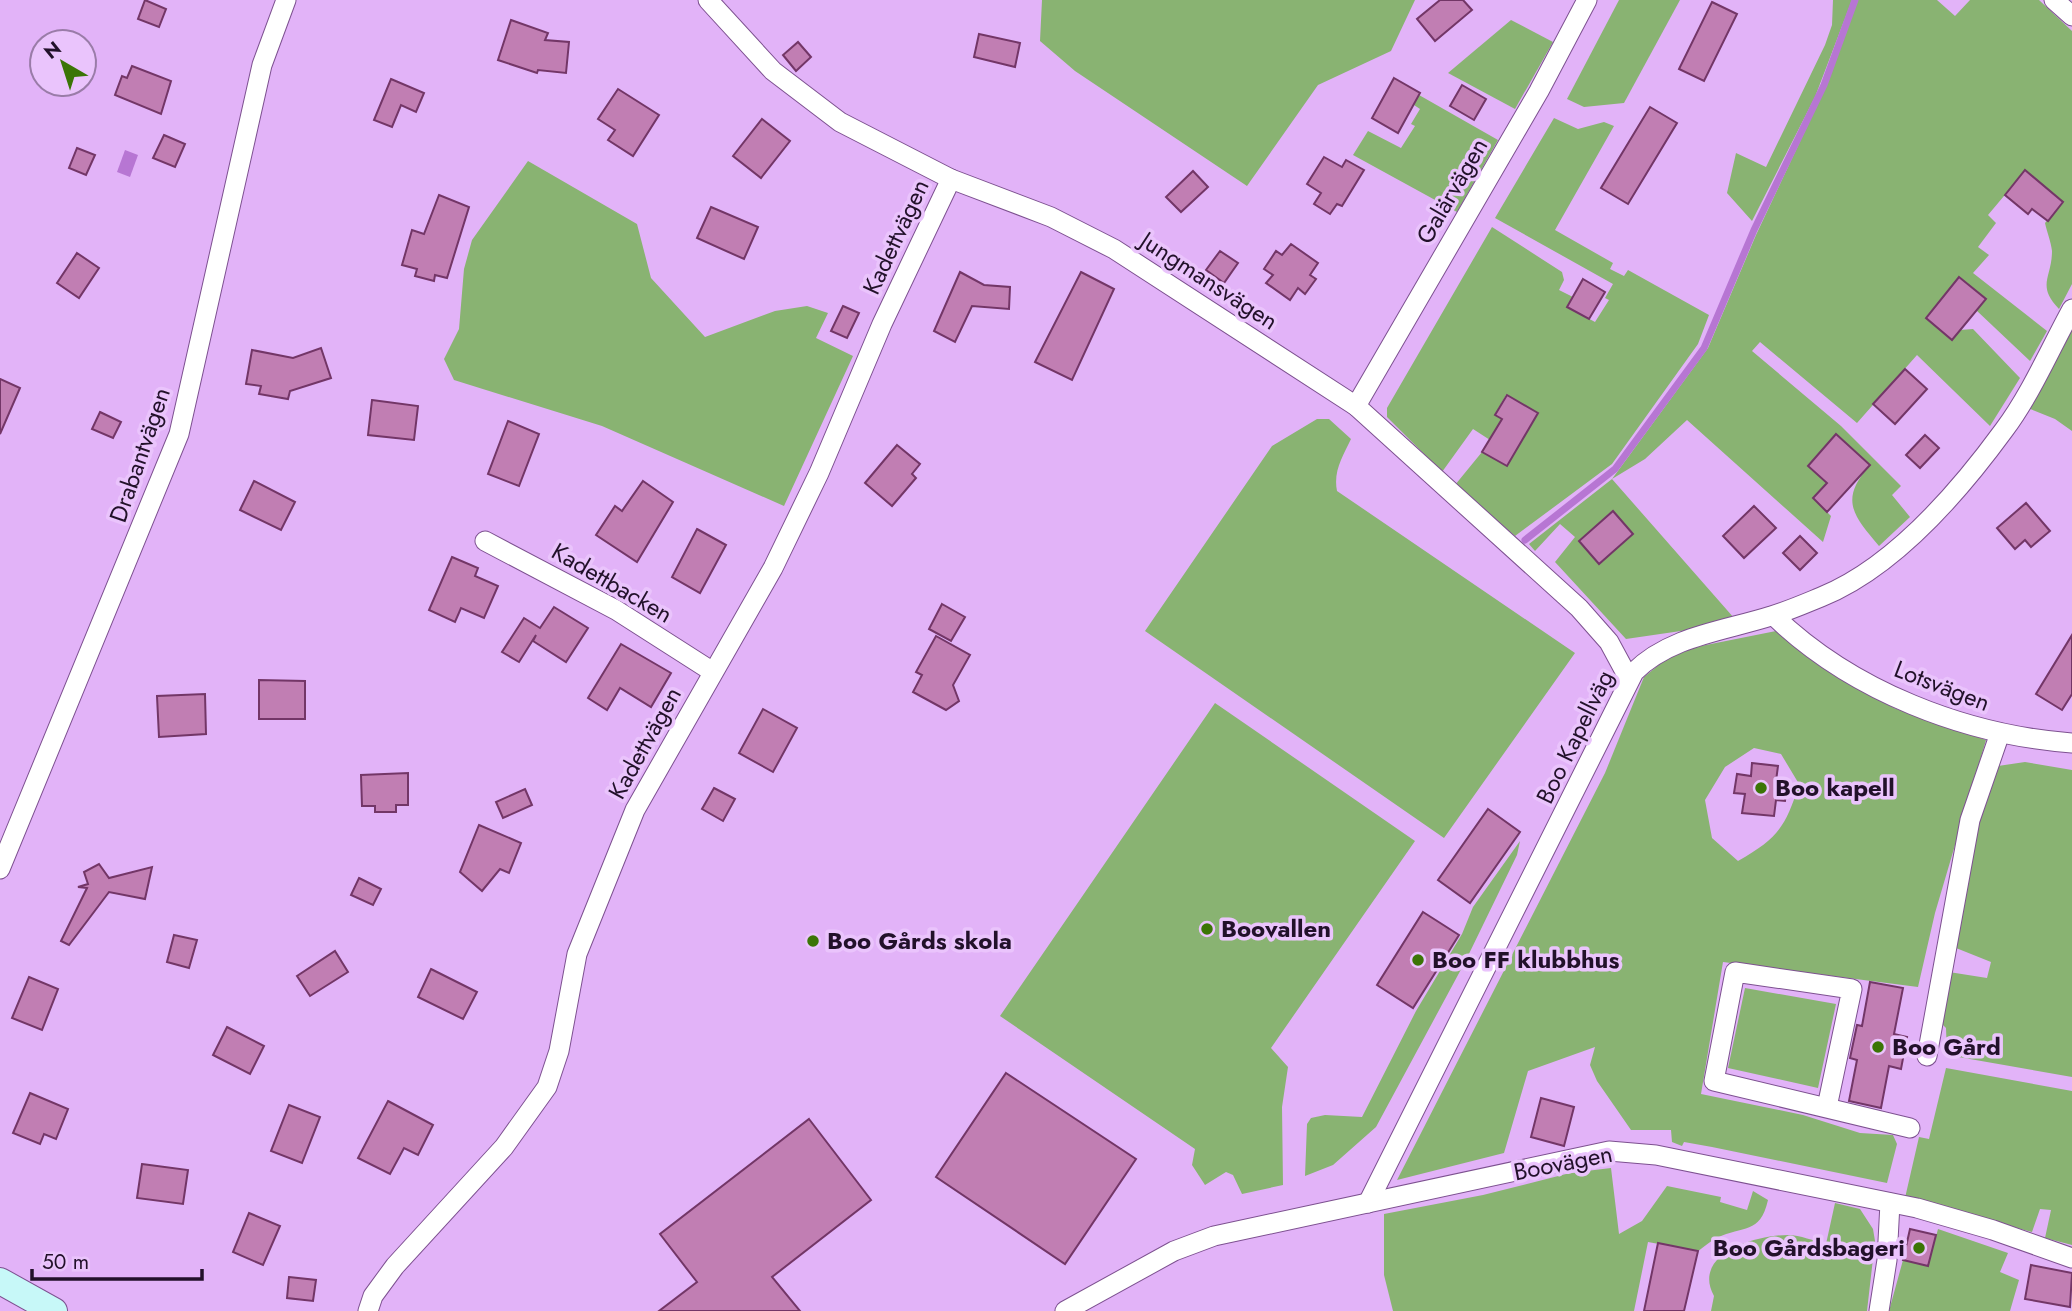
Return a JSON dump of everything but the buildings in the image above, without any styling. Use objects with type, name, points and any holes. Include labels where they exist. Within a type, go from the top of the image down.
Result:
[{"type":"street","name":"Drabantvägen","points":[[0,869],[179,434],[262,65],[286,0]]},
{"type":"street","name":"Jungmansvägen","points":[[708,0],[773,72],[820,109],[866,136],[951,178],[1052,217],[1114,249],[1356,406],[1580,608],[1609,642],[1629,679]]},
{"type":"street","name":"Galärvägen","points":[[1356,406],[1539,91],[1587,0]]},
{"type":"street","points":[[2054,0],[2072,16]]},
{"type":"street","name":"Kadettvägen","points":[[368,1311],[373,1296],[395,1266],[504,1147],[547,1087],[559,1051],[576,954],[640,800],[752,608],[803,507],[887,313],[951,178]]},
{"type":"street","name":"Boo Kapellväg","points":[[1368,1203],[1517,912],[1629,679],[1648,658],[1665,648],[1774,615],[1849,584],[1909,540],[2005,429],[2072,309]]},
{"type":"street","name":"Kadettbacken","points":[[485,541],[616,610],[713,672]]},
{"type":"street","name":"Lotsvägen","points":[[1774,615],[1793,634],[1894,698],[2027,740],[2072,743]]},
{"type":"street","points":[[1927,1056],[1970,820],[2000,733]]},
{"type":"street","points":[[1827,1107],[1852,989],[1735,972],[1714,1080],[1910,1128]]},
{"type":"street","name":"Boovägen","points":[[1065,1311],[1174,1251],[1214,1236],[1609,1151],[1656,1155],[1890,1203],[1993,1230],[2072,1258]]},
{"type":"street","points":[[1879,1311],[1887,1260],[1890,1203]]},
{"type":"street","points":[[0,1281],[54,1311]]},
{"type":"green space","points":[[1042,0],[1415,0],[1391,51],[1318,85],[1247,186],[1075,71],[1040,41]]},
{"type":"green space","points":[[1619,0],[1680,0],[1624,103],[1584,107],[1567,99]]},
{"type":"green space","points":[[1833,0],[1852,0],[1815,97],[1752,221],[1727,193],[1736,153],[1766,167],[1825,45],[1832,25]]},
{"type":"green space","points":[[1858,0],[1937,0],[1955,16],[1970,0],[2039,0],[2072,31],[2072,284],[2059,309],[2048,294],[2047,281],[2052,251],[2045,223],[2063,202],[2025,171],[1988,215],[1996,223],[1978,247],[1989,255],[1973,273],[2047,331],[2030,361],[1976,310],[1985,299],[1960,277],[1926,318],[1952,339],[1960,330],[1973,329],[2020,378],[1990,426],[1917,355],[1857,423],[1760,342],[1752,351],[1841,426],[1901,486],[1892,495],[1910,517],[1879,546],[1862,525],[1853,507],[1852,498],[1860,477],[1870,465],[1836,435],[1808,466],[1834,489],[1822,489],[1813,498],[1831,516],[1823,542],[1687,420],[1645,459],[1612,479],[1708,348],[1756,235],[1828,82]]},
{"type":"green space","points":[[1511,20],[1553,42],[1515,109],[1448,73]]},
{"type":"green space","points":[[1419,95],[1498,140],[1457,212],[1353,155],[1368,131],[1401,148],[1415,126],[1411,124],[1420,109],[1414,105]]},
{"type":"green space","points":[[1554,118],[1578,129],[1604,122],[1614,126],[1555,230],[1613,263],[1610,269],[1624,276],[1628,270],[1709,315],[1698,344],[1612,464],[1515,536],[1455,485],[1482,452],[1507,466],[1537,413],[1506,395],[1495,414],[1502,419],[1490,440],[1473,429],[1442,472],[1387,417],[1387,408],[1492,227],[1562,272],[1564,280],[1559,290],[1573,297],[1567,307],[1595,322],[1609,300],[1605,298],[1613,284],[1495,218]]},
{"type":"green space","points":[[528,161],[637,224],[651,278],[705,337],[775,311],[807,306],[828,313],[816,338],[853,356],[784,506],[602,426],[454,380],[444,359],[459,329],[464,269],[472,240]]},
{"type":"green space","points":[[2072,329],[2072,431],[2055,419],[2028,408]]},
{"type":"green space","points":[[1317,419],[1329,419],[1351,439],[1338,470],[1337,491],[1575,653],[1444,838],[1145,631],[1272,446]]},
{"type":"green space","points":[[1612,479],[1734,618],[1715,626],[1626,639],[1555,562],[1575,537],[1560,524],[1535,551],[1529,544]],"holes":[[[1613,512],[1599,563],[1579,541]]]},
{"type":"green space","points":[[1776,631],[1837,675],[1894,708],[1986,740],[1935,913],[1918,987],[1723,962],[1701,1094],[1803,1115],[1860,1133],[1893,1135],[1897,1144],[1887,1183],[1712,1147],[1684,1142],[1682,1146],[1672,1142],[1671,1130],[1631,1130],[1597,1081],[1590,1065],[1595,1047],[1528,1071],[1504,1153],[1397,1180],[1605,773],[1644,677],[1666,659],[1696,647]],"holes":[[[1754,748],[1781,754],[1799,784],[1789,811],[1771,838],[1738,861],[1712,838],[1705,800],[1725,767]]]},
{"type":"green space","name":"Boovallen","points":[[1215,703],[1415,841],[1271,1048],[1288,1067],[1282,1107],[1283,1185],[1242,1194],[1233,1175],[1226,1172],[1205,1185],[1192,1165],[1195,1149],[1000,1016]]},
{"type":"green space","points":[[2025,762],[2072,770],[2072,1077],[1947,1055],[1946,1028],[1938,1020],[1949,972],[1987,978],[1991,962],[1951,946],[1973,834],[1998,766]]},
{"type":"green space","points":[[1520,841],[1517,855],[1465,962],[1376,1127],[1333,1165],[1305,1176],[1307,1124],[1311,1118],[1325,1115],[1362,1117],[1416,1011],[1462,934],[1473,907]]},
{"type":"green space","points":[[1745,988],[1836,1004],[1818,1088],[1728,1068]]},
{"type":"green space","points":[[1946,1068],[2072,1091],[2072,1245],[2045,1238],[2051,1210],[2040,1209],[2032,1232],[1905,1198],[1919,1137],[1929,1139]]},
{"type":"green space","points":[[1611,1168],[1619,1234],[1642,1221],[1667,1186],[1721,1197],[1720,1202],[1747,1210],[1753,1191],[1768,1200],[1765,1211],[1755,1224],[1717,1238],[1698,1251],[1648,1242],[1634,1311],[1393,1311],[1384,1275],[1384,1214],[1483,1195],[1570,1173]]},
{"type":"green space","points":[[1835,1203],[1860,1209],[1873,1229],[1875,1241],[1867,1311],[1711,1311],[1714,1296],[1709,1281],[1711,1269],[1719,1258],[1744,1243],[1775,1236],[1797,1236],[1826,1244]]},
{"type":"green space","points":[[1938,1229],[2008,1253],[2000,1272],[2019,1280],[2010,1311],[1889,1311],[1903,1260],[1928,1266]]},
{"type":"shaded area","points":[[125,150],[138,155],[130,177],[117,172]]},
{"type":"waterway","points":[[1525,540],[1615,469],[1704,348],[1754,230],[1824,85],[1855,0]]},
{"type":"place","name":"Boo kapell","points":[[1761,788]]},
{"type":"place","name":"Boovallen","points":[[1207,929]]},
{"type":"place","name":"Boo Gårds skola","points":[[813,941]]},
{"type":"place","name":"Boo FF klubbhus","points":[[1418,960]]},
{"type":"place","name":"Boo Gård","points":[[1878,1047]]},
{"type":"place","name":"Boo Gårdsbageri","points":[[1919,1248]]}]
